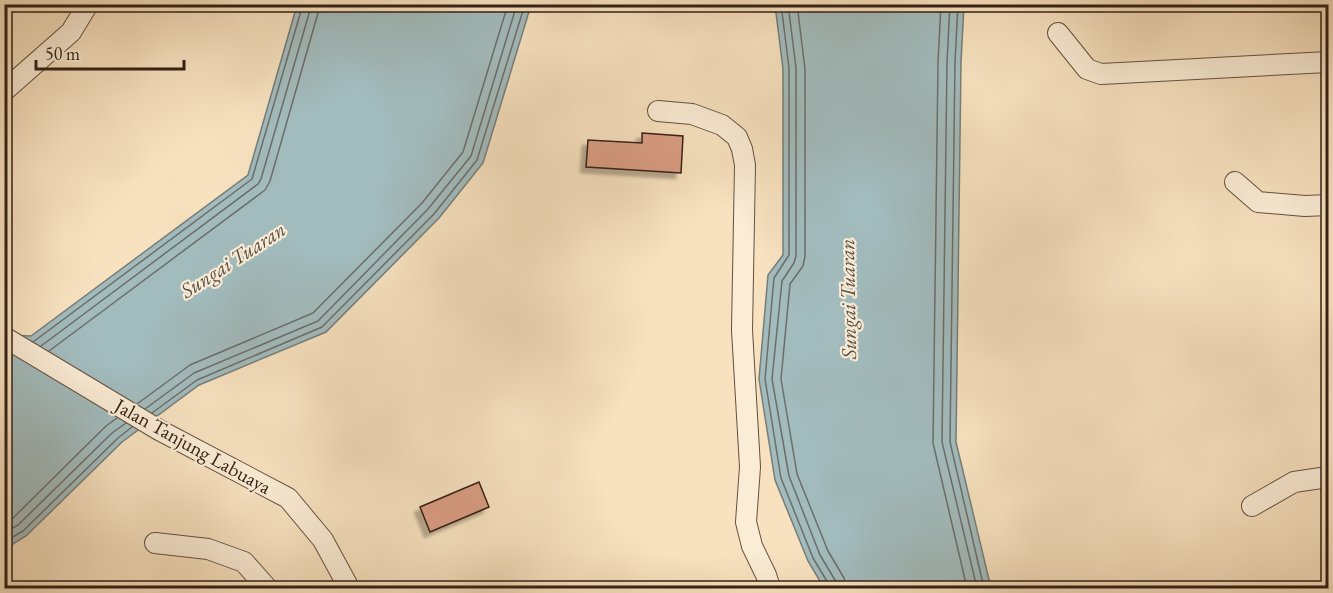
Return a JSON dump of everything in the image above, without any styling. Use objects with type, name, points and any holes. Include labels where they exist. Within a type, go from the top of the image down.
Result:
[{"type":"street","points":[[4,91],[70,32],[88,4]]},
{"type":"street","points":[[1058,33],[1088,69],[1101,74],[1329,62]]},
{"type":"street","points":[[658,111],[692,114],[722,125],[737,137],[742,149],[745,165],[742,330],[750,467],[746,522],[752,546],[770,588]]},
{"type":"street","points":[[1235,182],[1258,202],[1305,206],[1329,205]]},
{"type":"street","name":"Jalan Tanjung Labuaya","points":[[4,337],[159,430],[288,498],[323,540],[349,588]]},
{"type":"street","points":[[1252,506],[1294,482],[1329,477]]},
{"type":"street","points":[[155,543],[208,549],[244,562],[267,588]]},
{"type":"water","name":"Sungai Tuaran","points":[[297,5],[531,5],[483,163],[439,218],[326,332],[199,385],[122,442],[26,536],[5,549],[5,335],[31,336],[248,175]]},
{"type":"water","name":"Sungai Tuaran","points":[[775,5],[964,5],[961,62],[956,442],[991,588],[824,588],[808,561],[775,480],[759,379],[768,275],[783,255],[783,69]]},
{"type":"building","points":[[642,133],[683,136],[681,173],[586,167],[588,140],[642,143]]},
{"type":"building","points":[[479,482],[489,507],[430,532],[420,507]]}]
